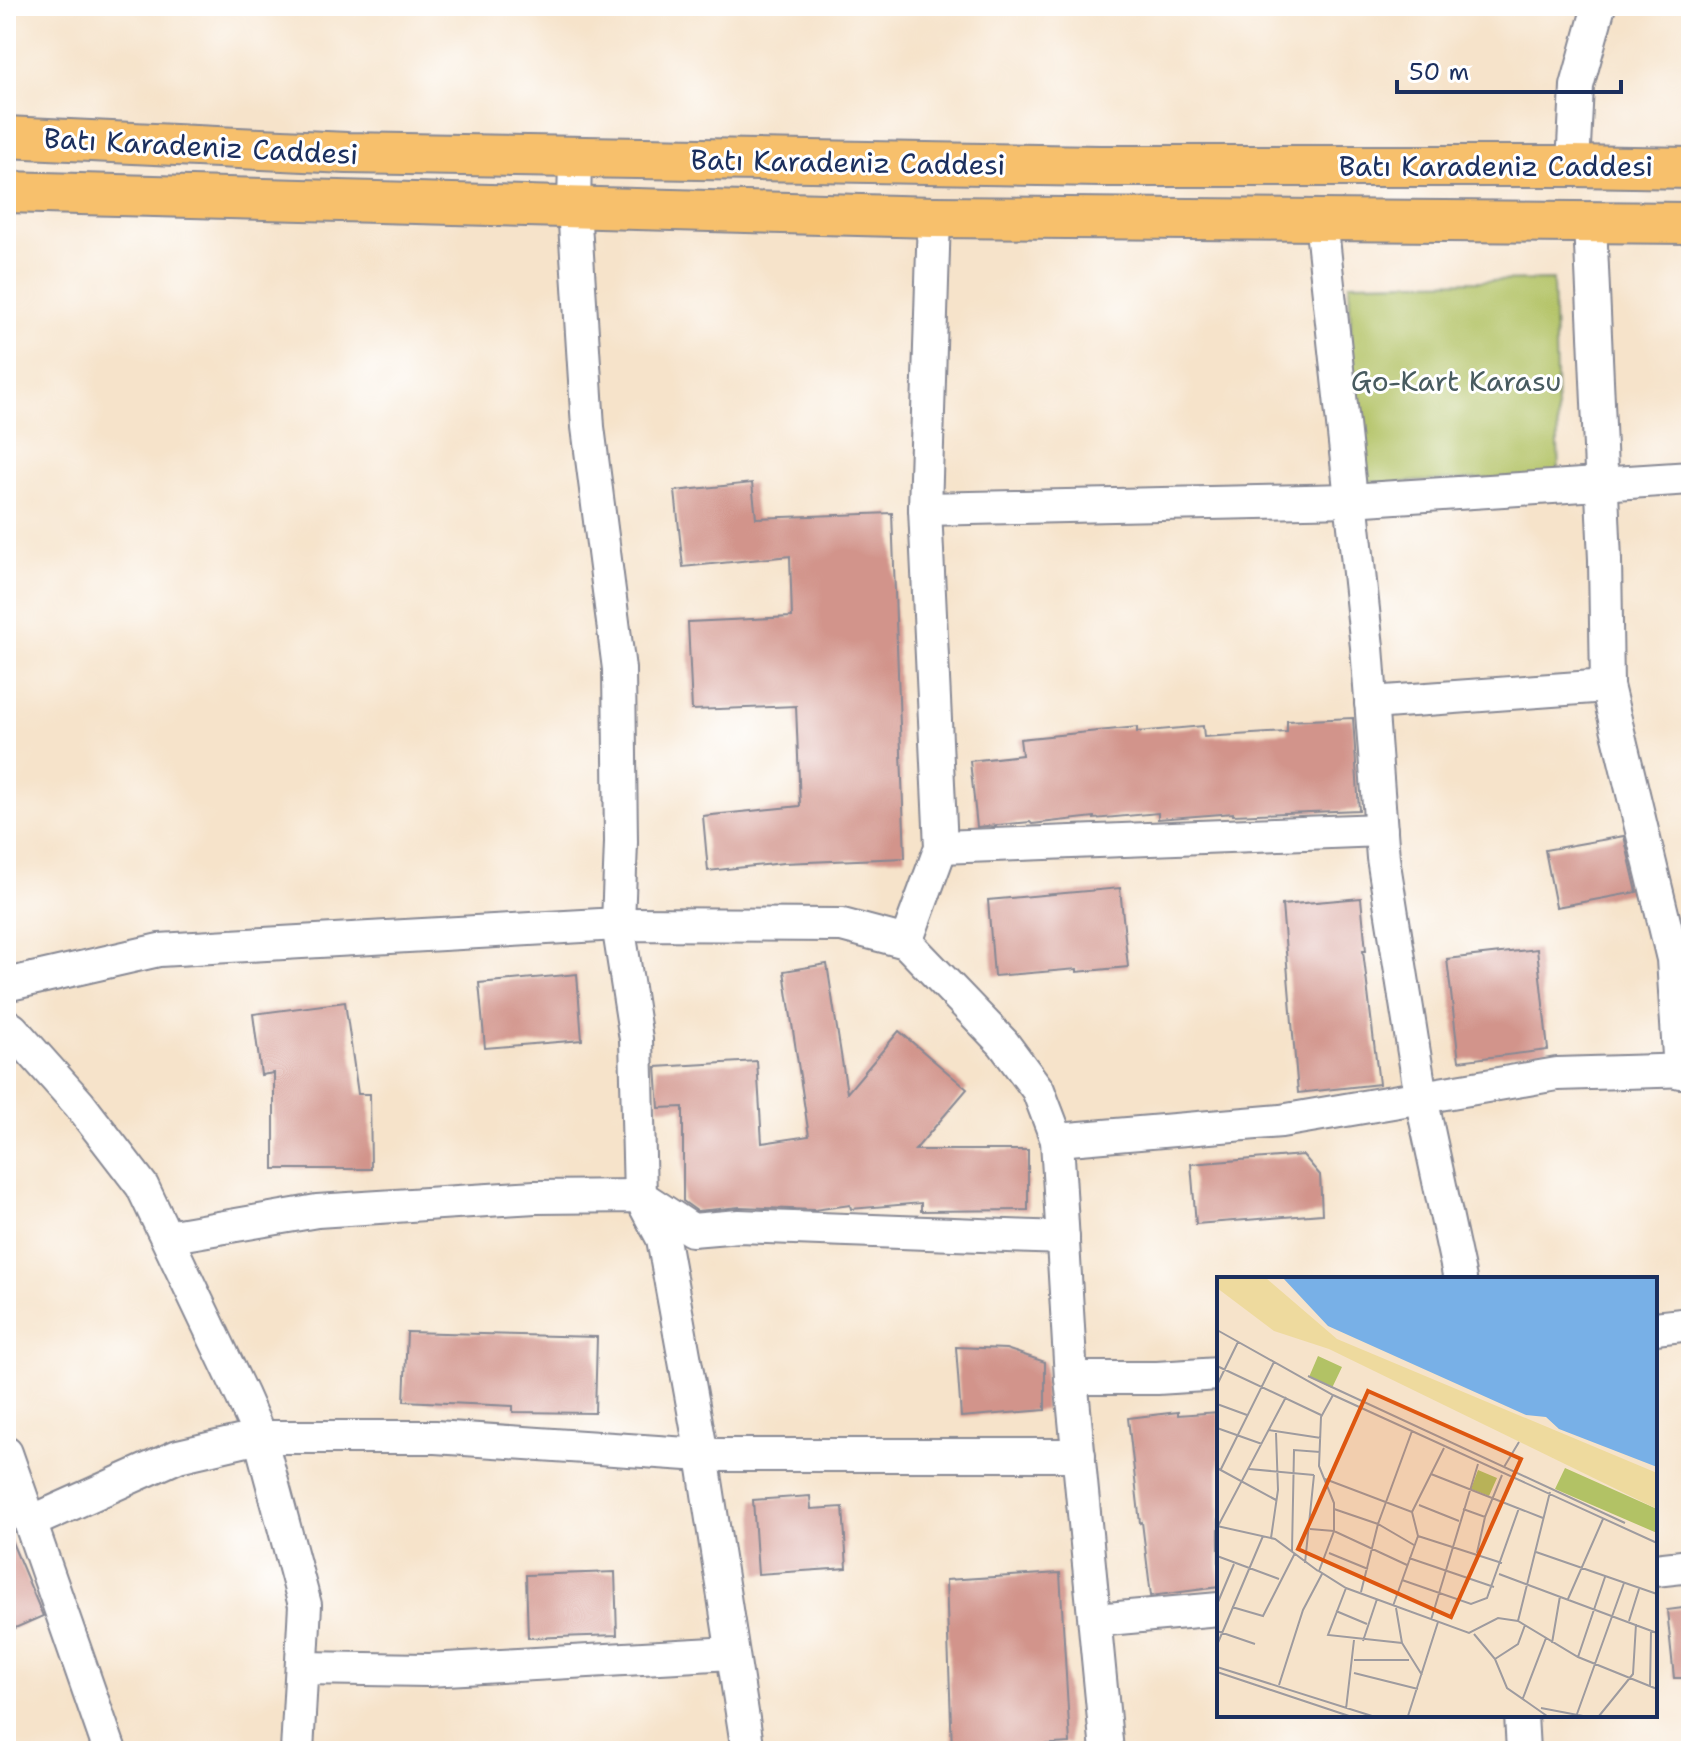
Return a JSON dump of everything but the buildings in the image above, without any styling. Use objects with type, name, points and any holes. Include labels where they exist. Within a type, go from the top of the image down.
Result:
[{"type":"main road","name":"Batı Karadeniz Caddesi","points":[[6,137],[347,153],[1100,166],[1691,168]]},
{"type":"main road","name":"Batı Karadeniz Caddesi","points":[[6,192],[934,217],[1691,223]]},
{"type":"street","points":[[1573,166],[1577,86],[1599,6]]},
{"type":"street","points":[[575,157],[574,208],[588,427],[619,669],[621,842],[618,924],[636,1039],[640,1196],[663,1239],[702,1455],[748,1751]]},
{"type":"street","points":[[906,942],[941,847],[925,509],[934,217]]},
{"type":"street","points":[[1321,220],[1367,647],[1383,858],[1421,1097],[1460,1277]]},
{"type":"street","points":[[1057,1140],[1281,1121],[1557,1074],[1686,1071],[1673,959],[1607,686],[1605,560],[1590,223]]},
{"type":"street","points":[[925,509],[1350,500],[1691,478]]},
{"type":"street","points":[[1371,703],[1607,686]]},
{"type":"street","points":[[941,847],[1381,830]]},
{"type":"street","points":[[6,985],[159,950],[618,924],[842,925],[906,942],[1003,1043],[1038,1090],[1057,1140],[1071,1378],[1107,1751]]},
{"type":"street","points":[[6,1025],[79,1104],[142,1186],[260,1437],[305,1605],[297,1751]]},
{"type":"street","points":[[167,1237],[317,1211],[535,1197],[640,1196],[692,1230],[739,1226],[1063,1238]]},
{"type":"street","points":[[1657,1328],[1691,1324]]},
{"type":"street","points":[[1071,1378],[1217,1374]]},
{"type":"street","points":[[31,1522],[178,1456],[260,1437],[435,1437],[702,1455],[1079,1455]]},
{"type":"street","points":[[6,1453],[110,1751]]},
{"type":"street","points":[[1657,1570],[1691,1566]]},
{"type":"street","points":[[1096,1620],[1217,1609]]},
{"type":"street","points":[[302,1668],[428,1670],[732,1653]]},
{"type":"street","points":[[1521,1717],[1523,1751]]},
{"type":"green space","name":"Go-Kart Karasu","points":[[1553,280],[1559,476],[1357,484],[1349,283]]}]
